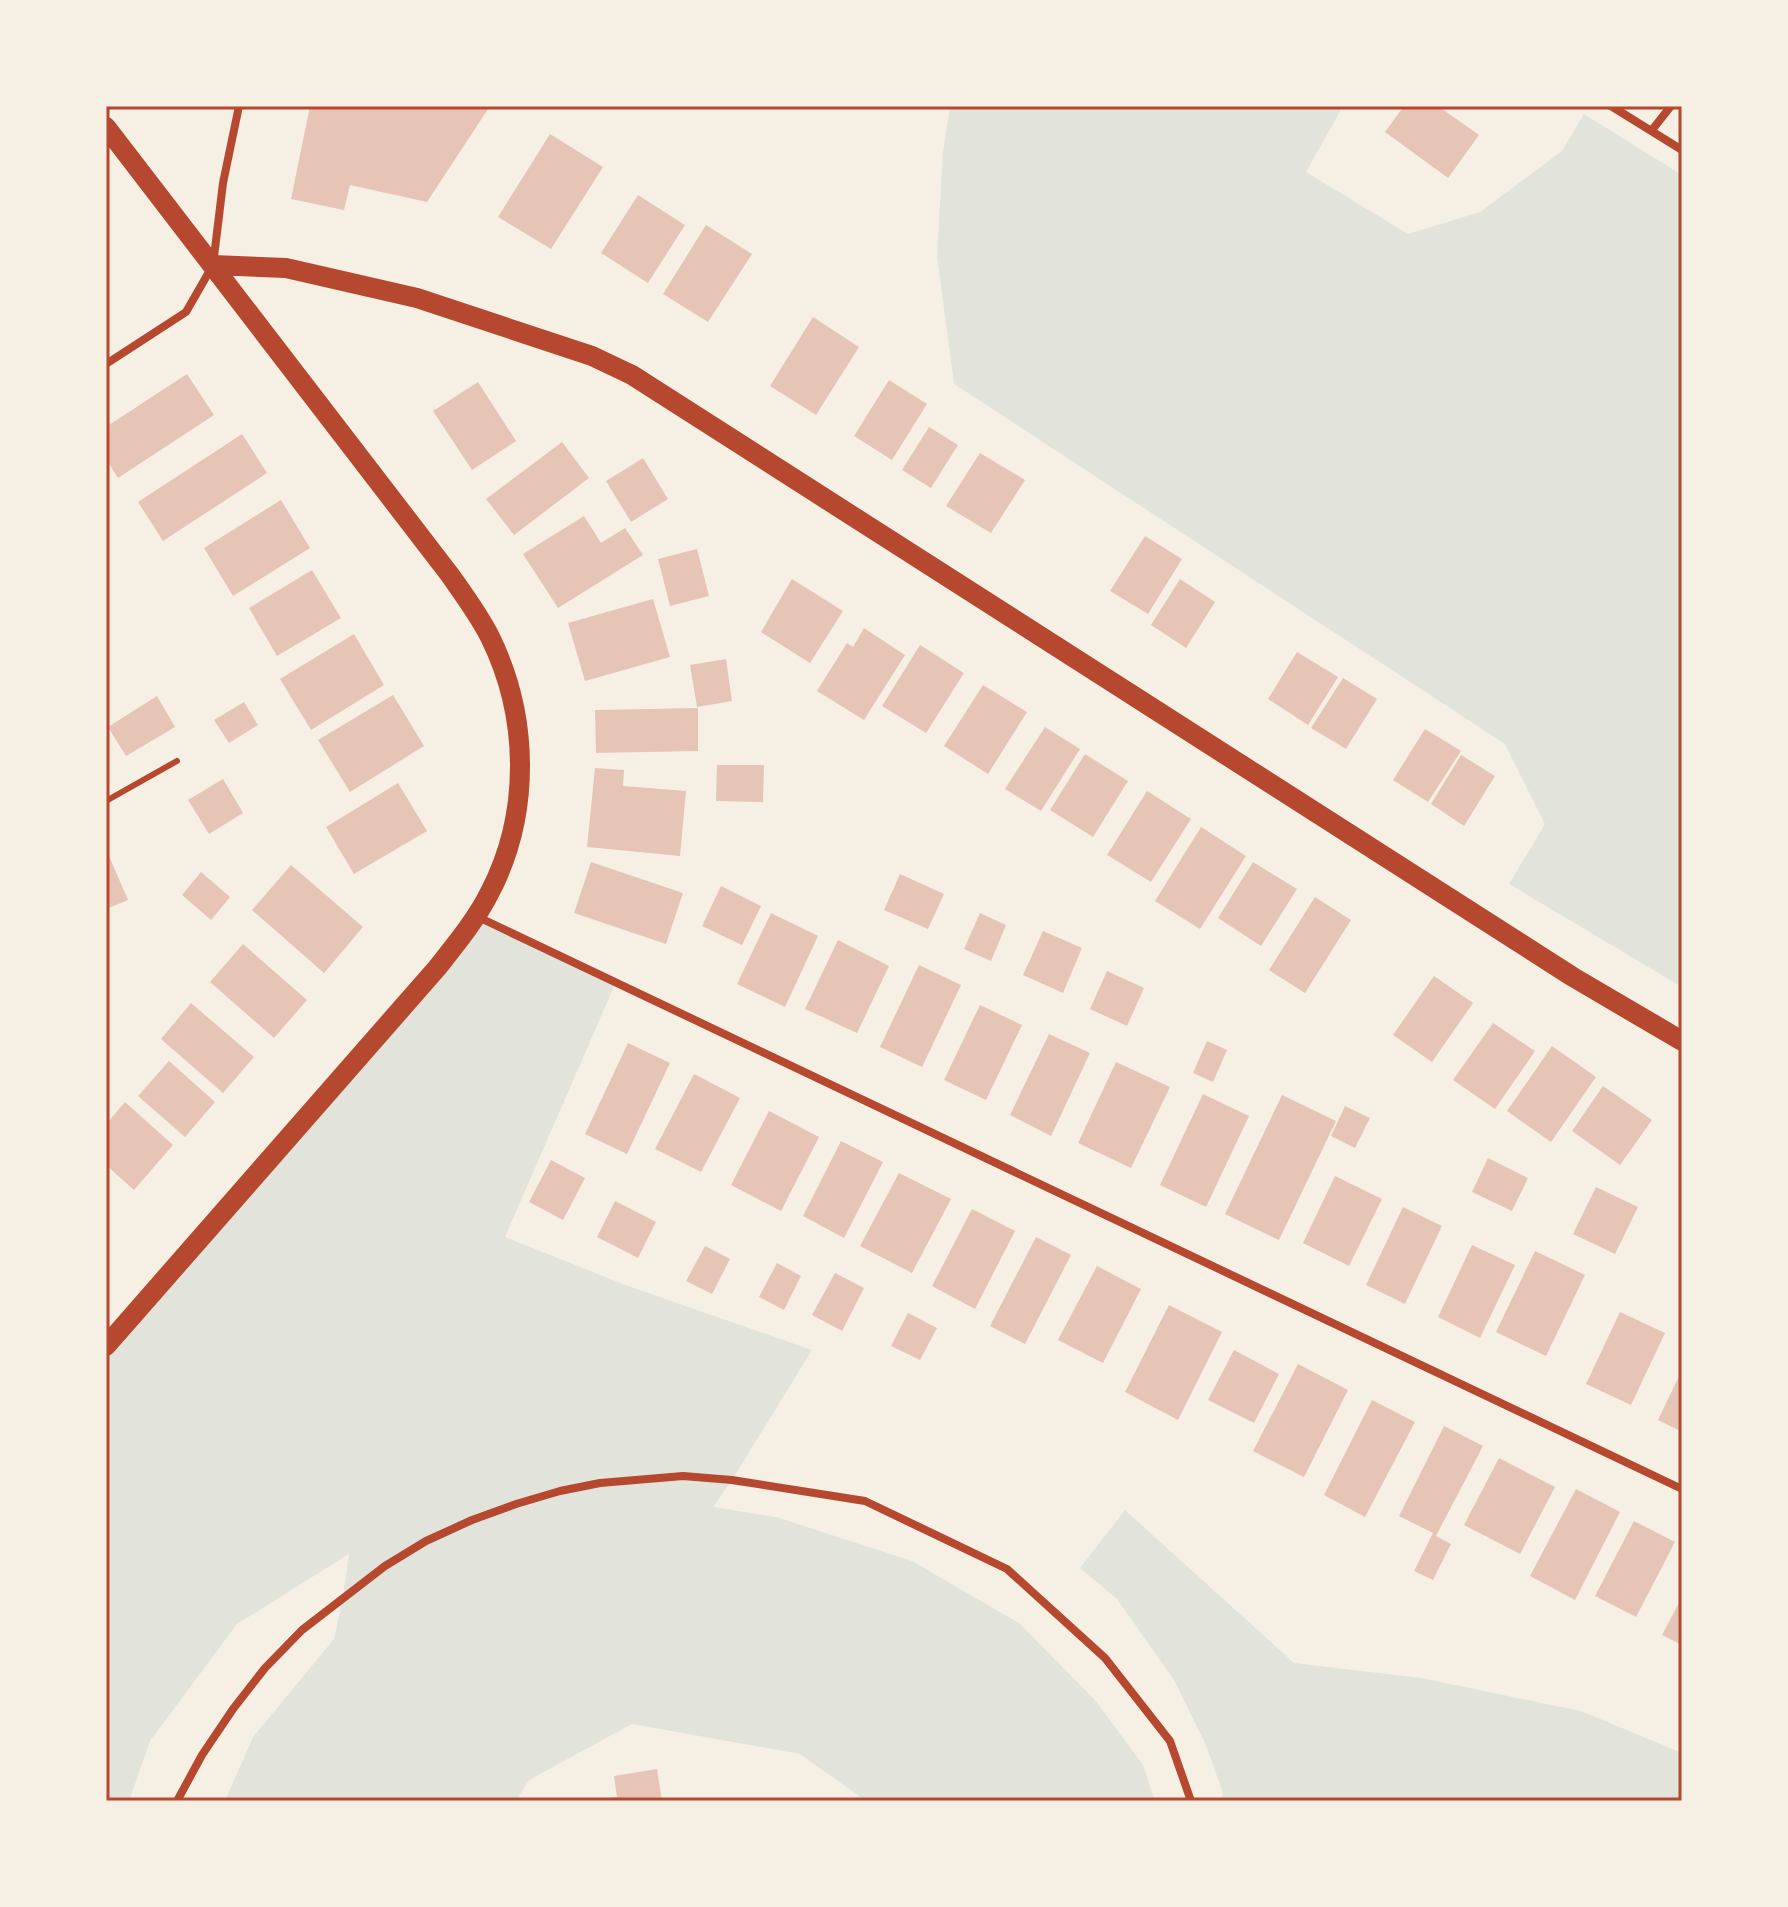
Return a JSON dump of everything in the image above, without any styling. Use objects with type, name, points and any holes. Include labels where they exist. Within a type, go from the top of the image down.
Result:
[{"type":"main road","points":[[106,127],[450,575],[482,623],[502,665],[517,721],[520,751],[520,782],[511,840],[490,892],[476,916],[437,968],[106,1346]]},
{"type":"main road","points":[[213,265],[286,268],[389,290],[612,364],[1561,970],[1682,1041]]},
{"type":"street","points":[[106,364],[186,312],[213,265],[223,183],[239,106]]},
{"type":"street","points":[[1611,106],[1682,150]]},
{"type":"street","points":[[1652,130],[1671,106]]},
{"type":"street","points":[[476,916],[1682,1489]]},
{"type":"street","points":[[177,1801],[202,1755],[265,1668],[302,1630],[385,1566],[426,1541],[516,1504],[600,1483],[683,1476],[732,1480],[865,1501],[1007,1569],[1105,1658],[1170,1741],[1191,1801]]},
{"type":"lane","points":[[106,801],[177,761]]},
{"type":"shaded area","points":[[950,106],[1343,106],[1306,172],[1408,234],[1480,212],[1562,151],[1584,114],[1682,175],[1682,987],[1509,884],[1545,824],[1505,744],[954,384],[937,256],[943,152]]},
{"type":"shaded area","points":[[476,916],[616,982],[505,1237],[628,1286],[812,1350],[713,1507],[776,1517],[912,1561],[1019,1623],[1095,1700],[1143,1765],[1155,1801],[866,1801],[800,1754],[632,1724],[529,1780],[516,1801],[225,1801],[253,1737],[334,1639],[349,1554],[237,1624],[150,1741],[129,1801],[106,1801],[106,1346]]},
{"type":"shaded area","points":[[1125,1510],[1294,1663],[1421,1678],[1581,1711],[1682,1753],[1682,1801],[1223,1801],[1205,1743],[1174,1680],[1117,1599],[1080,1568]]},
{"type":"building","points":[[310,106],[490,106],[427,202],[350,185],[344,210],[291,199]]},
{"type":"building","points":[[1404,106],[1438,106],[1479,135],[1448,178],[1385,132]]},
{"type":"building","points":[[550,134],[603,167],[551,249],[498,217]]},
{"type":"building","points":[[638,195],[685,225],[648,283],[601,253]]},
{"type":"building","points":[[706,225],[752,254],[708,322],[663,294]]},
{"type":"building","points":[[813,317],[859,347],[816,415],[770,386]]},
{"type":"building","points":[[187,374],[214,415],[118,478],[106,459],[106,427]]},
{"type":"building","points":[[889,380],[927,404],[892,460],[854,436]]},
{"type":"building","points":[[478,382],[516,441],[472,470],[433,411]]},
{"type":"building","points":[[929,427],[958,445],[931,488],[902,470]]},
{"type":"building","points":[[242,434],[267,473],[163,541],[138,502]]},
{"type":"building","points":[[562,442],[589,478],[514,535],[486,499]]},
{"type":"building","points":[[980,453],[1025,480],[991,533],[946,506]]},
{"type":"building","points":[[643,458],[668,499],[631,522],[606,481]]},
{"type":"building","points":[[281,500],[310,548],[233,596],[204,548]]},
{"type":"building","points":[[584,516],[601,543],[625,528],[643,555],[558,608],[523,554]]},
{"type":"building","points":[[1145,536],[1182,559],[1148,614],[1110,591]]},
{"type":"building","points":[[697,549],[709,596],[670,606],[658,559]]},
{"type":"building","points":[[312,570],[341,618],[277,656],[249,608]]},
{"type":"building","points":[[792,579],[843,611],[810,663],[761,632]]},
{"type":"building","points":[[1180,579],[1215,602],[1186,648],[1151,625]]},
{"type":"building","points":[[653,599],[670,657],[585,681],[568,623]]},
{"type":"building","points":[[864,628],[905,655],[864,720],[817,691],[847,643],[853,647]]},
{"type":"building","points":[[354,634],[384,685],[311,730],[280,679]]},
{"type":"building","points":[[920,645],[964,673],[926,733],[882,706]]},
{"type":"building","points":[[1297,652],[1338,677],[1308,725],[1268,699]]},
{"type":"building","points":[[726,659],[732,701],[697,707],[690,665]]},
{"type":"building","points":[[1343,678],[1377,699],[1346,749],[1311,728]]},
{"type":"building","points":[[983,685],[1027,712],[988,774],[944,746]]},
{"type":"building","points":[[393,695],[424,746],[350,792],[318,740]]},
{"type":"building","points":[[157,696],[175,727],[126,756],[108,727]]},
{"type":"building","points":[[244,702],[258,725],[229,743],[214,720]]},
{"type":"building","points":[[698,708],[698,751],[596,753],[595,710]]},
{"type":"building","points":[[1045,727],[1080,749],[1041,811],[1005,789]]},
{"type":"building","points":[[1425,729],[1461,751],[1428,802],[1393,780]]},
{"type":"building","points":[[1085,754],[1128,781],[1093,837],[1050,810]]},
{"type":"building","points":[[1461,755],[1495,776],[1464,826],[1431,804]]},
{"type":"building","points":[[717,765],[764,765],[763,802],[716,801]]},
{"type":"building","points":[[595,768],[624,770],[623,786],[686,791],[680,856],[587,847]]},
{"type":"building","points":[[223,779],[243,813],[209,834],[188,800]]},
{"type":"building","points":[[398,783],[427,831],[354,874],[326,827]]},
{"type":"building","points":[[1147,791],[1191,819],[1151,882],[1107,855]]},
{"type":"building","points":[[1201,827],[1246,856],[1200,929],[1155,901]]},
{"type":"building","points":[[106,849],[128,900],[106,909]]},
{"type":"building","points":[[591,862],[683,893],[666,944],[574,913]]},
{"type":"building","points":[[1253,862],[1297,889],[1261,946],[1218,918]]},
{"type":"building","points":[[291,865],[363,927],[324,973],[252,910]]},
{"type":"building","points":[[201,872],[230,897],[211,920],[182,895]]},
{"type":"building","points":[[900,874],[944,894],[928,929],[884,910]]},
{"type":"building","points":[[721,886],[761,906],[742,945],[702,926]]},
{"type":"building","points":[[1315,897],[1351,920],[1305,993],[1269,970]]},
{"type":"building","points":[[771,913],[818,936],[785,1007],[737,984]]},
{"type":"building","points":[[980,913],[1006,925],[991,961],[964,949]]},
{"type":"building","points":[[1043,931],[1082,948],[1063,993],[1023,975]]},
{"type":"building","points":[[838,940],[889,966],[857,1033],[805,1009]]},
{"type":"building","points":[[243,944],[307,1000],[274,1038],[210,982]]},
{"type":"building","points":[[919,965],[961,985],[922,1067],[880,1047]]},
{"type":"building","points":[[1107,971],[1144,988],[1127,1026],[1090,1009]]},
{"type":"building","points":[[1434,976],[1473,1003],[1432,1062],[1393,1035]]},
{"type":"building","points":[[191,1003],[254,1057],[223,1093],[161,1039]]},
{"type":"building","points":[[980,1005],[1022,1025],[986,1100],[944,1080]]},
{"type":"building","points":[[1493,1023],[1535,1051],[1495,1109],[1453,1080]]},
{"type":"building","points":[[1049,1034],[1090,1053],[1051,1136],[1010,1115]]},
{"type":"building","points":[[1207,1041],[1227,1050],[1213,1082],[1193,1073]]},
{"type":"building","points":[[628,1043],[670,1063],[627,1154],[585,1134]]},
{"type":"building","points":[[1552,1046],[1596,1077],[1551,1142],[1507,1111]]},
{"type":"building","points":[[169,1061],[215,1102],[185,1137],[138,1096]]},
{"type":"building","points":[[1116,1062],[1170,1087],[1131,1168],[1078,1143]]},
{"type":"building","points":[[694,1074],[740,1098],[701,1172],[655,1149]]},
{"type":"building","points":[[1603,1086],[1652,1120],[1620,1165],[1572,1131]]},
{"type":"building","points":[[1203,1094],[1249,1116],[1206,1207],[1160,1185]]},
{"type":"building","points":[[1282,1095],[1336,1121],[1279,1240],[1225,1214]]},
{"type":"building","points":[[125,1102],[173,1145],[134,1190],[106,1165],[106,1124]]},
{"type":"building","points":[[1345,1106],[1370,1118],[1355,1148],[1331,1136]]},
{"type":"building","points":[[769,1111],[819,1137],[781,1211],[731,1185]]},
{"type":"building","points":[[841,1141],[883,1162],[844,1238],[803,1216]]},
{"type":"building","points":[[1488,1158],[1528,1178],[1512,1211],[1472,1192]]},
{"type":"building","points":[[551,1160],[585,1178],[563,1220],[529,1202]]},
{"type":"building","points":[[899,1173],[951,1199],[912,1273],[860,1246]]},
{"type":"building","points":[[1335,1176],[1382,1199],[1349,1266],[1303,1243]]},
{"type":"building","points":[[1596,1187],[1638,1207],[1615,1254],[1573,1234]]},
{"type":"building","points":[[615,1201],[656,1222],[638,1258],[597,1237]]},
{"type":"building","points":[[1403,1207],[1442,1226],[1405,1304],[1366,1285]]},
{"type":"building","points":[[972,1209],[1015,1231],[975,1309],[932,1286]]},
{"type":"building","points":[[1036,1237],[1071,1255],[1025,1344],[990,1326]]},
{"type":"building","points":[[1472,1245],[1515,1265],[1480,1338],[1438,1317]]},
{"type":"building","points":[[705,1246],[730,1259],[712,1294],[686,1281]]},
{"type":"building","points":[[1535,1251],[1585,1275],[1546,1356],[1496,1332]]},
{"type":"building","points":[[777,1263],[801,1276],[784,1310],[759,1297]]},
{"type":"building","points":[[1097,1266],[1141,1289],[1103,1363],[1058,1340]]},
{"type":"building","points":[[835,1273],[864,1288],[842,1331],[812,1315]]},
{"type":"building","points":[[1169,1305],[1222,1332],[1178,1420],[1125,1392]]},
{"type":"building","points":[[1620,1312],[1665,1333],[1631,1405],[1586,1384]]},
{"type":"building","points":[[908,1313],[937,1328],[920,1360],[891,1346]]},
{"type":"building","points":[[1234,1350],[1279,1374],[1254,1423],[1208,1400]]},
{"type":"building","points":[[1298,1364],[1348,1390],[1304,1477],[1253,1451]]},
{"type":"building","points":[[1682,1370],[1682,1432],[1658,1420]]},
{"type":"building","points":[[1372,1400],[1415,1422],[1365,1517],[1324,1495]]},
{"type":"building","points":[[1444,1426],[1483,1446],[1436,1536],[1451,1544],[1433,1580],[1414,1571],[1433,1533],[1399,1516]]},
{"type":"building","points":[[1499,1458],[1555,1487],[1520,1554],[1464,1525]]},
{"type":"building","points":[[1576,1489],[1620,1512],[1575,1600],[1530,1576]]},
{"type":"building","points":[[1634,1521],[1675,1542],[1636,1617],[1595,1596]]},
{"type":"building","points":[[1682,1597],[1682,1645],[1662,1635]]},
{"type":"building","points":[[657,1769],[662,1801],[600,1801],[617,1797],[614,1776]]}]
